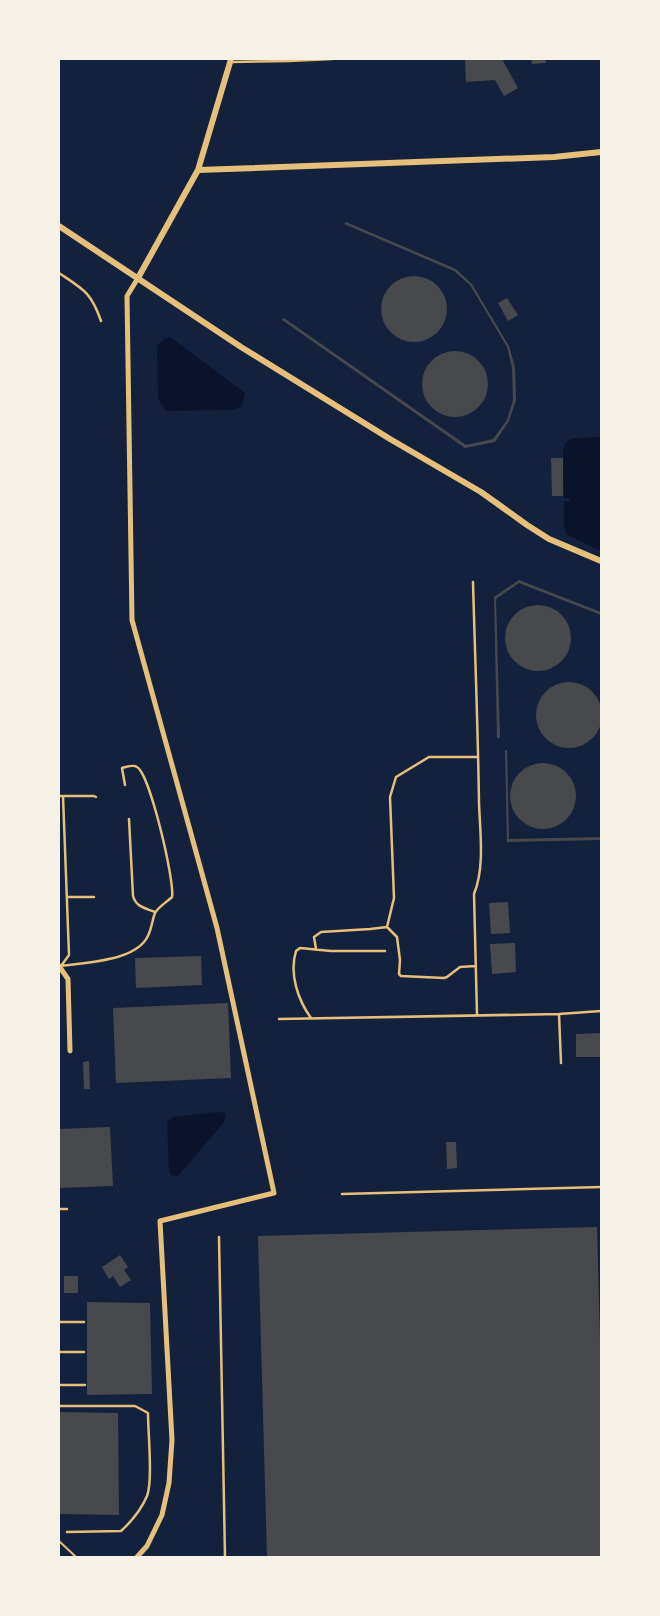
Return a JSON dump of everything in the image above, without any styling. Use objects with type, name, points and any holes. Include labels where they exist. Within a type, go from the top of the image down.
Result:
[{"type":"street","points":[[137,1557],[147,1546],[162,1515],[169,1483],[171,1448],[160,1221],[274,1193],[217,928],[132,620],[127,296],[198,170],[231,60]]},
{"type":"street","points":[[198,170],[554,157],[601,152]]},
{"type":"street","points":[[59,226],[241,347],[390,439],[481,492],[549,539],[601,561]]},
{"type":"street","points":[[60,966],[68,979],[70,1051]]},
{"type":"lane","points":[[231,60],[289,62],[332,59]]},
{"type":"lane","points":[[59,272],[82,288],[94,302],[101,321]]},
{"type":"lane","points":[[472,582],[480,856],[478,883],[474,894],[477,1015]]},
{"type":"lane","points":[[386,927],[394,898],[390,798],[396,777],[429,757],[478,757]]},
{"type":"lane","points":[[60,966],[89,962],[129,952],[144,942],[151,930],[155,912],[172,897],[163,841],[145,777],[137,766],[132,765],[122,768],[125,784]]},
{"type":"lane","points":[[60,966],[69,955],[61,796],[96,797]]},
{"type":"lane","points":[[129,819],[134,901],[138,905],[155,912]]},
{"type":"lane","points":[[67,897],[94,897]]},
{"type":"lane","points":[[316,949],[314,937],[321,932],[386,927],[397,937],[400,960],[399,974],[401,976],[444,978],[460,967],[475,966]]},
{"type":"lane","points":[[311,1018],[297,994],[294,958],[296,951],[300,948],[331,951],[385,951]]},
{"type":"lane","points":[[279,1019],[601,1012]]},
{"type":"lane","points":[[559,1014],[561,1062]]},
{"type":"lane","points":[[342,1194],[601,1188]]},
{"type":"lane","points":[[59,1209],[67,1209]]},
{"type":"lane","points":[[219,1237],[225,1557]]},
{"type":"lane","points":[[59,1322],[84,1322]]},
{"type":"lane","points":[[59,1352],[84,1352]]},
{"type":"lane","points":[[59,1385],[85,1385]]},
{"type":"lane","points":[[59,1406],[135,1406],[148,1413],[149,1476],[147,1495],[135,1517],[121,1531],[67,1532]]},
{"type":"path","points":[[59,1541],[76,1557]]},
{"type":"water","points":[[170,337],[245,393],[240,406],[232,410],[166,411],[158,399],[157,346],[164,339]]},
{"type":"water","points":[[601,437],[601,551],[566,534],[564,527],[564,501],[570,501],[570,499],[564,498],[563,452],[566,442],[572,438]]},
{"type":"water","points":[[217,1112],[226,1114],[225,1121],[180,1174],[177,1176],[171,1175],[169,1171],[167,1122],[173,1117]]},
{"type":"building","points":[[502,59],[518,88],[504,96],[495,80],[466,82],[465,60]]},
{"type":"building","points":[[531,59],[545,59],[546,63],[532,64]]},
{"type":"building","points":[[346,222],[456,269],[472,284],[509,346],[515,367],[516,400],[509,421],[495,442],[465,448],[282,320],[284,318],[466,445],[493,439],[507,420],[513,400],[512,368],[507,347],[470,285],[454,271],[344,224]]},
{"type":"building","points":[[420,276],[438,285],[445,296],[447,309],[445,322],[438,333],[427,340],[408,342],[390,333],[383,322],[381,303],[390,285],[401,278]]},
{"type":"building","points":[[507,298],[518,315],[508,321],[498,303]]},
{"type":"building","points":[[461,351],[479,360],[486,371],[488,384],[486,397],[479,408],[468,415],[449,417],[431,408],[424,397],[422,378],[431,360],[442,353]]},
{"type":"building","points":[[551,458],[563,458],[563,496],[552,496]]},
{"type":"building","points":[[519,580],[601,612],[601,615],[519,583],[496,599],[500,738],[497,738],[494,597]]},
{"type":"building","points":[[544,605],[562,614],[569,625],[571,638],[569,651],[562,662],[551,669],[532,671],[514,662],[507,651],[505,632],[514,614],[525,607]]},
{"type":"building","points":[[563,682],[575,682],[587,687],[597,697],[602,709],[600,728],[587,743],[575,748],[563,748],[551,743],[541,733],[536,721],[536,709],[541,697],[551,687]]},
{"type":"building","points":[[505,750],[507,750],[509,839],[601,837],[601,840],[507,842]]},
{"type":"building","points":[[549,763],[567,772],[574,783],[576,796],[574,809],[567,820],[556,827],[537,829],[519,820],[512,809],[510,790],[519,772],[530,765]]},
{"type":"building","points":[[508,902],[510,933],[491,934],[489,903]]},
{"type":"building","points":[[515,943],[516,972],[492,974],[490,944]]},
{"type":"building","points":[[201,956],[202,985],[136,988],[135,958]]},
{"type":"building","points":[[228,1003],[231,1078],[116,1083],[113,1008]]},
{"type":"building","points":[[601,1033],[601,1057],[576,1057],[576,1034]]},
{"type":"building","points":[[89,1061],[90,1089],[84,1089],[83,1062]]},
{"type":"building","points":[[110,1127],[113,1186],[59,1188],[59,1129]]},
{"type":"building","points":[[446,1142],[456,1142],[457,1168],[447,1169]]},
{"type":"building","points":[[597,1227],[601,1375],[601,1557],[267,1557],[258,1236]]},
{"type":"building","points":[[120,1255],[128,1267],[124,1270],[131,1280],[120,1287],[113,1276],[109,1279],[102,1267]]},
{"type":"building","points":[[64,1276],[78,1276],[78,1293],[64,1293]]},
{"type":"building","points":[[87,1302],[150,1303],[152,1394],[87,1395]]},
{"type":"building","points":[[59,1412],[118,1413],[119,1515],[59,1514]]}]
